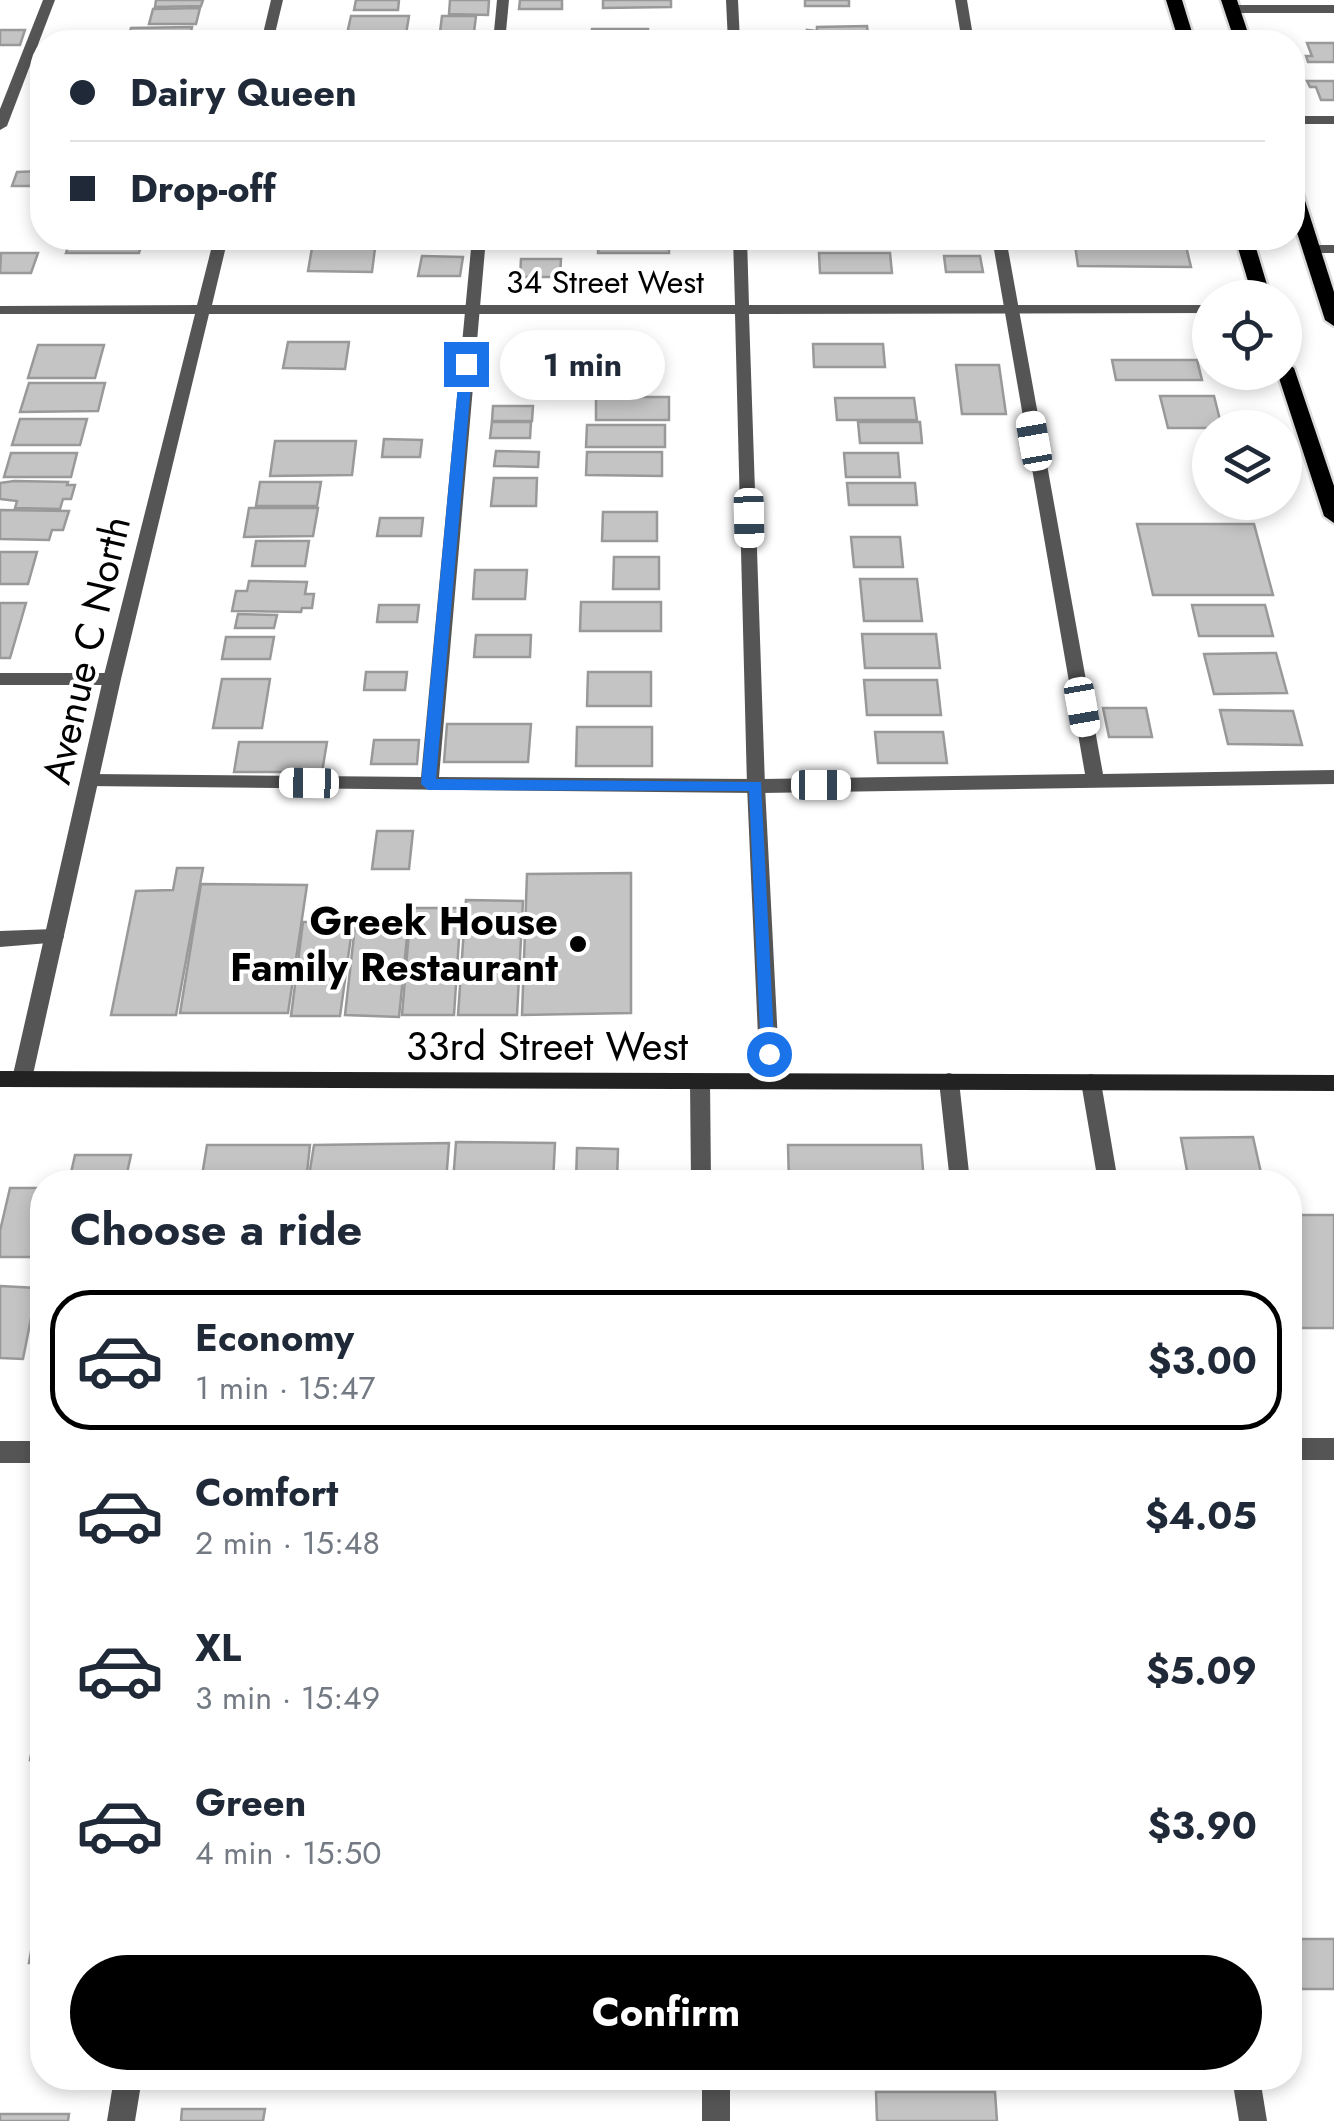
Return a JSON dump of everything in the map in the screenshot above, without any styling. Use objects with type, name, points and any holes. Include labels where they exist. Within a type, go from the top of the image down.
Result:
[{"type":"main road","points":[[1174,0],[1183,30]]},
{"type":"main road","points":[[1230,4],[1239,30]]},
{"type":"main road","points":[[1305,228],[1334,320]]},
{"type":"main road","points":[[1248,250],[1257,280]]},
{"type":"main road","points":[[1292,390],[1334,516]]},
{"type":"main road","name":"33rd Street West","points":[[11,1080],[1334,1083]]},
{"type":"street","points":[[37,30],[49,0]]},
{"type":"street","points":[[270,30],[276,0]]},
{"type":"street","points":[[500,30],[503,0]]},
{"type":"street","points":[[732,0],[733,30]]},
{"type":"street","points":[[961,0],[966,30]]},
{"type":"street","points":[[1230,4],[1334,9]]},
{"type":"street","points":[[0,126],[30,49]]},
{"type":"street","points":[[1305,120],[1334,120]]},
{"type":"street","points":[[1312,249],[1334,249]]},
{"type":"street","name":"Avenue C North","points":[[11,1080],[54,937],[112,680],[218,250]]},
{"type":"street","points":[[428,784],[477,250]]},
{"type":"street","points":[[740,250],[756,786],[770,1082]]},
{"type":"street","points":[[1001,250],[1096,783]]},
{"type":"street","name":"34 Street West","points":[[0,310],[1192,309]]},
{"type":"street","points":[[0,679],[112,680]]},
{"type":"street","points":[[91,781],[756,786],[1334,777]]},
{"type":"street","points":[[0,939],[54,937]]},
{"type":"street","points":[[949,1081],[959,1170]]},
{"type":"street","points":[[700,1082],[701,1170]]},
{"type":"street","points":[[1090,1082],[1106,1170]]},
{"type":"street","points":[[1302,1449],[1334,1449]]},
{"type":"street","points":[[0,1452],[30,1452]]},
{"type":"street","points":[[121,2121],[126,2090]]},
{"type":"street","points":[[716,2090],[716,2121]]},
{"type":"street","points":[[1248,2090],[1253,2121]]},
{"type":"building","points":[[156,0],[203,0],[201,6],[155,7]]},
{"type":"building","points":[[356,0],[399,0],[398,10],[354,10]]},
{"type":"building","points":[[450,0],[489,0],[488,15],[449,14]]},
{"type":"building","points":[[520,0],[562,0],[562,9],[519,9]]},
{"type":"building","points":[[603,0],[671,0],[671,7],[603,8]]},
{"type":"building","points":[[805,0],[849,0],[849,6],[805,6]]},
{"type":"building","points":[[200,8],[196,24],[149,24],[153,9]]},
{"type":"building","points":[[351,16],[409,16],[407,30],[348,30]]},
{"type":"building","points":[[442,16],[476,16],[474,30],[440,30]]},
{"type":"building","points":[[867,26],[868,30],[817,30]]},
{"type":"building","points":[[192,27],[191,30],[131,28]]},
{"type":"building","points":[[0,30],[25,30],[20,45],[0,45]]},
{"type":"building","points":[[1307,43],[1334,43],[1334,62],[1308,62],[1306,56],[1312,56]]},
{"type":"building","points":[[1307,81],[1334,81],[1334,100],[1321,100],[1316,87],[1310,87]]},
{"type":"building","points":[[30,171],[30,186],[12,186],[17,172]]},
{"type":"building","points":[[67,250],[140,250],[139,253],[66,253]]},
{"type":"building","points":[[312,250],[375,250],[372,272],[308,271]]},
{"type":"building","points":[[598,250],[669,250],[669,253],[598,253]]},
{"type":"building","points":[[1076,250],[1187,250],[1191,267],[1078,266]]},
{"type":"building","points":[[1,253],[38,253],[31,273],[0,273]]},
{"type":"building","points":[[819,253],[890,253],[892,273],[820,273]]},
{"type":"building","points":[[422,256],[463,257],[460,276],[418,276]]},
{"type":"building","points":[[944,256],[980,256],[983,272],[946,272]]},
{"type":"building","points":[[521,259],[561,259],[560,277],[520,277]]},
{"type":"building","points":[[288,342],[349,342],[345,369],[283,368]]},
{"type":"building","points":[[813,344],[883,344],[885,367],[814,367]]},
{"type":"building","points":[[38,345],[104,345],[95,378],[28,378]]},
{"type":"building","points":[[1112,360],[1192,360],[1192,380],[1116,380]]},
{"type":"building","points":[[956,365],[999,365],[1006,414],[962,414]]},
{"type":"building","points":[[29,383],[105,383],[98,411],[20,412]]},
{"type":"building","points":[[1160,396],[1214,396],[1218,410],[1192,410],[1192,428],[1168,428]]},
{"type":"building","points":[[596,397],[669,397],[669,420],[596,420]]},
{"type":"building","points":[[835,398],[914,398],[917,420],[837,420]]},
{"type":"building","points":[[493,406],[533,406],[532,421],[492,421]]},
{"type":"building","points":[[20,419],[87,419],[80,445],[12,445]]},
{"type":"building","points":[[492,422],[531,422],[530,438],[490,438]]},
{"type":"building","points":[[858,422],[920,422],[922,443],[860,443]]},
{"type":"building","points":[[587,425],[665,425],[665,447],[586,447]]},
{"type":"building","points":[[384,439],[422,440],[420,457],[382,457]]},
{"type":"building","points":[[275,441],[356,441],[352,475],[270,476]]},
{"type":"building","points":[[496,451],[539,452],[538,467],[494,466]]},
{"type":"building","points":[[587,452],[662,452],[662,476],[586,475]]},
{"type":"building","points":[[11,453],[77,453],[71,477],[4,477]]},
{"type":"building","points":[[844,453],[898,453],[900,477],[846,477]]},
{"type":"building","points":[[494,478],[537,478],[536,506],[491,506]]},
{"type":"building","points":[[260,482],[321,482],[317,506],[256,506]]},
{"type":"building","points":[[0,483],[75,485],[71,499],[63,499],[60,509],[15,508],[17,501],[0,499]]},
{"type":"building","points":[[847,483],[915,483],[917,505],[849,505]]},
{"type":"building","points":[[249,508],[318,508],[313,536],[244,537]]},
{"type":"building","points":[[0,510],[69,511],[63,530],[52,530],[49,540],[0,539]]},
{"type":"building","points":[[603,512],[657,512],[657,541],[602,541]]},
{"type":"building","points":[[380,518],[423,518],[421,536],[377,536]]},
{"type":"building","points":[[1137,524],[1254,524],[1273,595],[1153,595]]},
{"type":"building","points":[[851,537],[900,537],[903,567],[854,567]]},
{"type":"building","points":[[256,541],[309,541],[305,566],[252,566]]},
{"type":"building","points":[[0,552],[37,552],[28,584],[0,584]]},
{"type":"building","points":[[614,557],[659,557],[659,589],[613,589]]},
{"type":"building","points":[[475,570],[527,570],[525,599],[473,599]]},
{"type":"building","points":[[860,579],[917,579],[922,621],[864,621]]},
{"type":"building","points":[[249,581],[307,582],[305,594],[314,594],[312,608],[302,608],[301,612],[232,611],[236,591],[247,591]]},
{"type":"building","points":[[581,602],[661,602],[661,631],[580,631]]},
{"type":"building","points":[[0,603],[26,603],[10,658],[0,658]]},
{"type":"building","points":[[379,605],[419,605],[417,622],[377,622]]},
{"type":"building","points":[[1192,605],[1265,605],[1273,636],[1199,636]]},
{"type":"building","points":[[238,614],[277,615],[274,628],[235,628]]},
{"type":"building","points":[[862,634],[936,634],[940,668],[865,668]]},
{"type":"building","points":[[476,635],[531,635],[530,657],[474,657]]},
{"type":"building","points":[[226,637],[274,637],[270,659],[222,659]]},
{"type":"building","points":[[1276,653],[1287,693],[1214,694],[1204,654]]},
{"type":"building","points":[[366,672],[407,672],[405,690],[364,690]]},
{"type":"building","points":[[588,672],[651,672],[651,706],[587,706]]},
{"type":"building","points":[[222,679],[270,679],[262,728],[213,728]]},
{"type":"building","points":[[864,680],[937,680],[941,715],[867,715]]},
{"type":"building","points":[[1103,708],[1146,708],[1152,737],[1109,737]]},
{"type":"building","points":[[1220,710],[1293,711],[1302,745],[1228,744]]},
{"type":"building","points":[[447,724],[531,724],[528,762],[444,762]]},
{"type":"building","points":[[577,727],[652,727],[652,766],[576,766]]},
{"type":"building","points":[[875,732],[943,732],[947,763],[878,763]]},
{"type":"building","points":[[374,740],[419,740],[417,764],[371,764]]},
{"type":"building","points":[[239,742],[327,742],[322,772],[234,772]]},
{"type":"building","points":[[377,831],[413,831],[409,869],[372,869]]},
{"type":"building","points":[[177,868],[203,868],[176,1015],[111,1015],[136,891],[173,890]]},
{"type":"building","name":"Greek House Family Restaurant","points":[[631,873],[631,1013],[522,1015],[527,874]]},
{"type":"building","points":[[201,884],[307,885],[288,1013],[180,1013]]},
{"type":"building","points":[[466,900],[523,901],[517,1015],[458,1015]]},
{"type":"building","points":[[411,908],[461,908],[454,1015],[402,1015]]},
{"type":"building","points":[[303,922],[353,922],[340,1016],[291,1016]]},
{"type":"building","points":[[355,926],[408,927],[399,1017],[345,1015]]},
{"type":"building","points":[[1253,1137],[1260,1170],[1187,1170],[1181,1138]]},
{"type":"building","points":[[456,1142],[555,1143],[554,1170],[454,1170]]},
{"type":"building","points":[[449,1143],[447,1170],[310,1170],[314,1145]]},
{"type":"building","points":[[207,1145],[310,1145],[307,1170],[203,1170]]},
{"type":"building","points":[[788,1145],[921,1145],[923,1170],[789,1170]]},
{"type":"building","points":[[577,1148],[618,1149],[617,1170],[576,1170]]},
{"type":"building","points":[[75,1155],[131,1155],[128,1170],[72,1170]]},
{"type":"building","points":[[10,1188],[30,1188],[30,1257],[0,1257],[0,1231]]},
{"type":"building","points":[[1302,1215],[1334,1215],[1334,1328],[1302,1328]]},
{"type":"building","points":[[0,1286],[30,1288],[30,1324],[23,1359],[0,1358]]},
{"type":"building","points":[[1302,1939],[1334,1939],[1334,1989],[1302,1989]]},
{"type":"building","points":[[876,2092],[995,2092],[997,2121],[877,2121]]},
{"type":"building","points":[[182,2109],[265,2109],[263,2121],[181,2121]]},
{"type":"building","points":[[0,2114],[69,2114],[68,2121],[0,2121]]},
{"type":"place","name":"Greek House Family Restaurant","points":[[578,944]]},
{"type":"route","points":[[466,364],[428,784],[756,786],[769,1054]]}]
